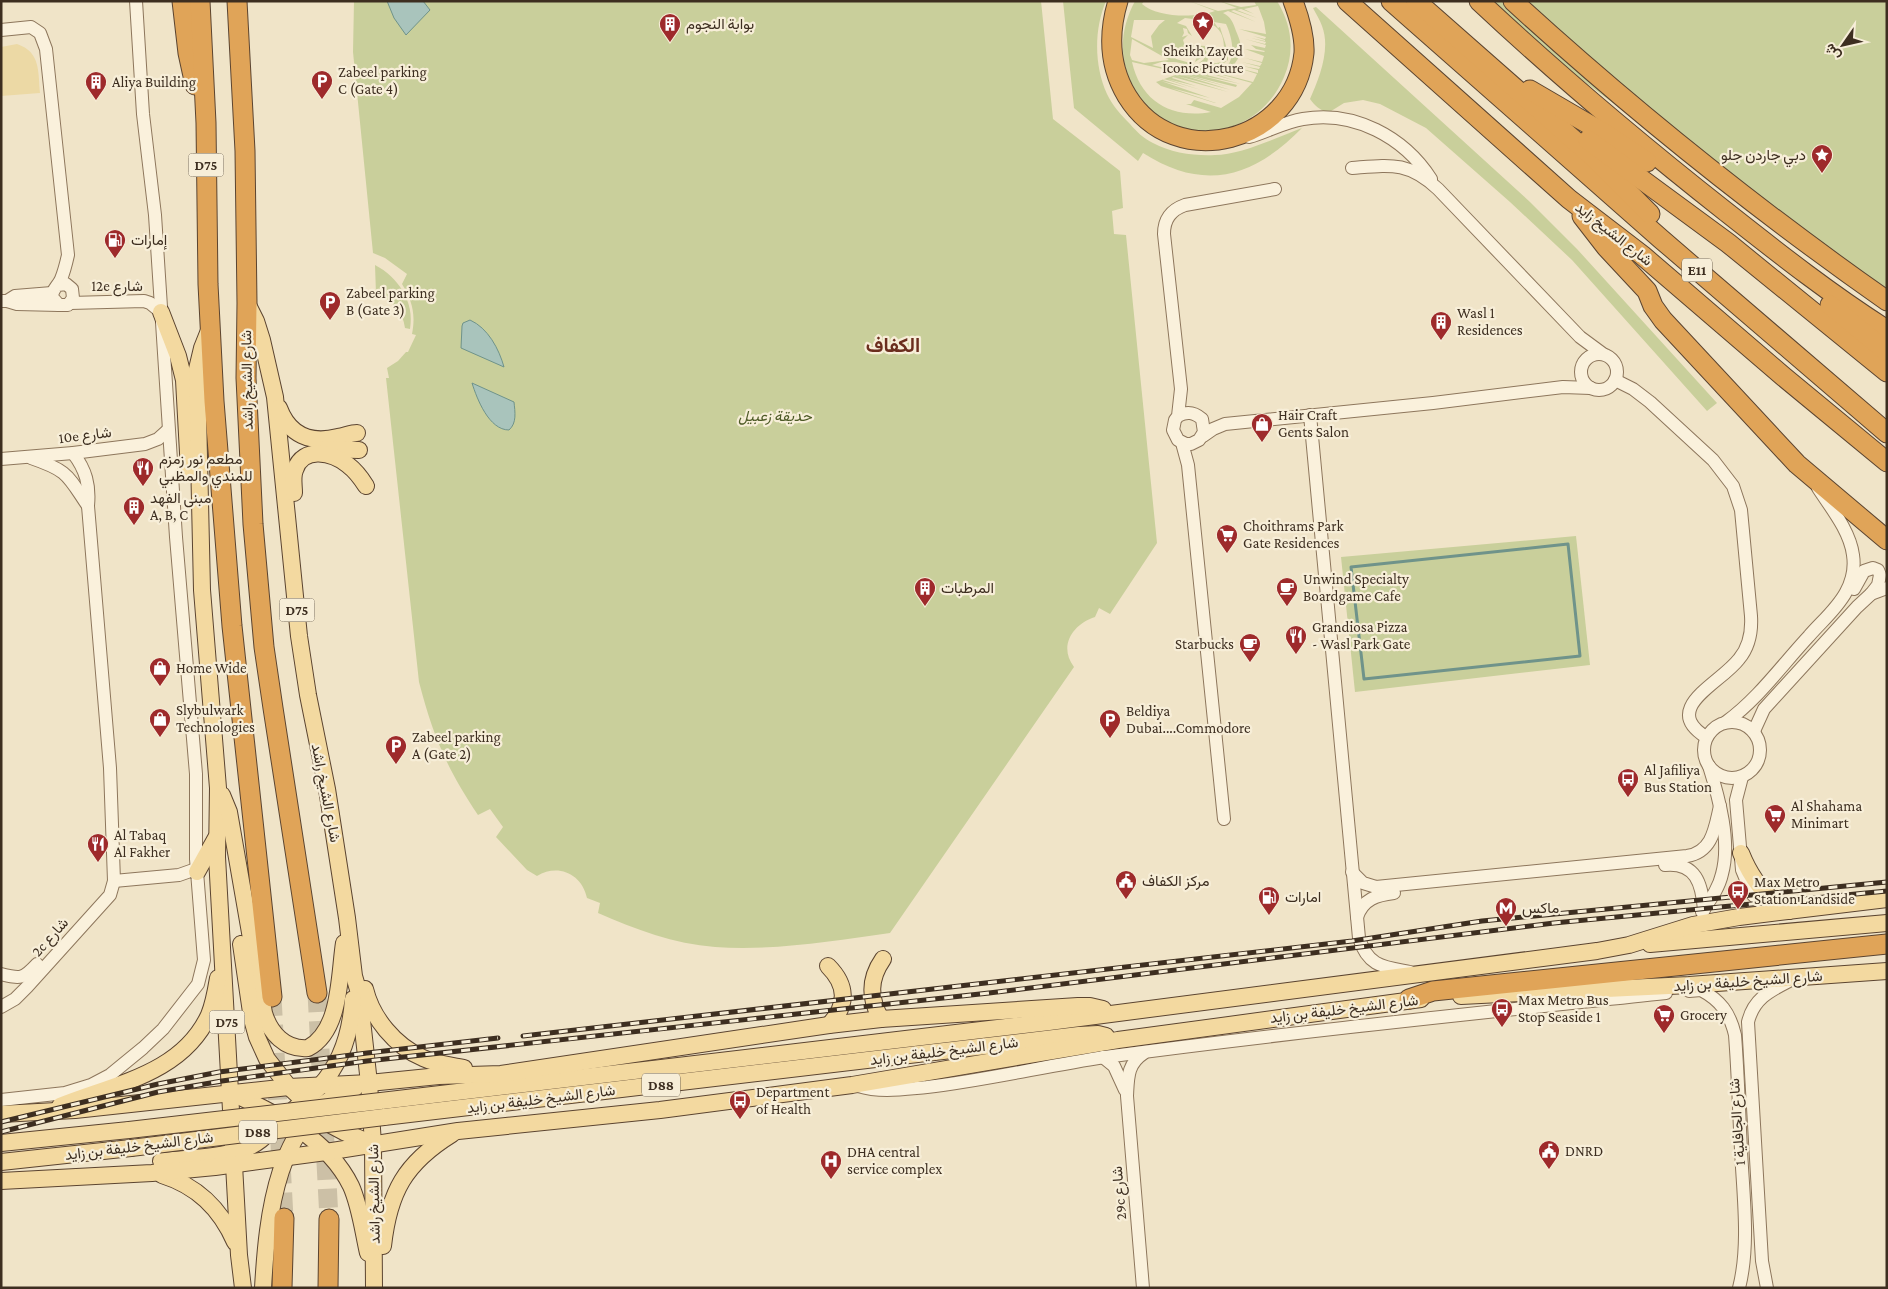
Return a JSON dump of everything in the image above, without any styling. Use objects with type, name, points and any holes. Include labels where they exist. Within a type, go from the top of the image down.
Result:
[{"type":"highway","points":[[182,1],[192,71],[206,122]]},
{"type":"highway","name":"D75","points":[[200,1],[206,122],[210,328],[214,401],[231,616],[272,998]]},
{"type":"highway","name":"شارع الشيخ راشد","points":[[237,1],[245,151],[247,427],[259,594],[273,708],[317,993]]},
{"type":"highway","points":[[1118,1],[1111,31],[1112,56],[1119,80],[1131,102],[1148,121],[1164,132],[1192,141],[1215,140],[1237,136],[1258,125],[1278,110],[1293,89],[1302,64],[1304,51],[1300,24],[1293,1]]},
{"type":"highway","name":"شارع الشيخ زايد","points":[[1347,1],[1569,199],[1642,255],[1784,377],[1887,462]]},
{"type":"highway","name":"شارع الشيخ زايد","points":[[1391,1],[1661,240],[1887,432]]},
{"type":"highway","points":[[1416,1],[1591,155],[1668,231],[1887,417]]},
{"type":"highway","points":[[1479,1],[1602,110],[1704,194],[1804,272],[1887,330]]},
{"type":"highway","points":[[1513,1],[1619,94],[1722,178],[1826,258],[1887,301]]},
{"type":"highway","points":[[1501,76],[1569,112],[1663,173],[1791,273],[1887,352]]},
{"type":"highway","points":[[1538,108],[1603,150],[1704,225],[1887,372]]},
{"type":"highway","points":[[1569,199],[1606,247],[1647,291],[1653,306],[1663,320],[1771,436],[1811,477],[1887,540]]},
{"type":"highway","points":[[1409,999],[1432,991],[1887,944]]},
{"type":"highway","points":[[282,1288],[284,1218]]},
{"type":"highway","points":[[328,1288],[329,1219]]},
{"type":"main road","name":"شارع الشيخ راشد","points":[[247,302],[262,340],[275,397],[299,636],[308,695],[327,789],[354,976],[359,993],[370,1083],[373,1144],[374,1286]]},
{"type":"main road","points":[[161,312],[178,356],[184,380],[194,557],[197,572],[202,582]]},
{"type":"main road","name":"D75","points":[[210,328],[202,348],[197,369],[202,582],[218,788],[217,857],[239,1256],[243,1288]]},
{"type":"main road","points":[[275,397],[280,413],[291,429],[308,439],[323,440],[357,433]]},
{"type":"main road","points":[[287,514],[293,498],[293,481],[296,466],[304,458],[312,453],[329,448],[359,450]]},
{"type":"main road","points":[[312,453],[340,459],[353,469],[366,486]]},
{"type":"main road","points":[[218,788],[229,812],[266,1021],[270,1029],[280,1040],[290,1046],[303,1048],[313,1045],[321,1038],[332,1019],[347,918]]},
{"type":"main road","points":[[197,870],[217,836]]},
{"type":"main road","points":[[1741,853],[1749,872],[1763,892],[1781,912]]},
{"type":"main road","name":"شارع الشيخ خليفة بن زايد","points":[[1618,947],[1692,925],[1887,899]]},
{"type":"main road","points":[[245,905],[241,940],[252,1019],[267,1059],[289,1087],[329,1124],[373,1144]]},
{"type":"main road","points":[[347,918],[355,940],[367,998],[396,1040],[409,1051],[424,1059],[440,1064],[501,1074]]},
{"type":"main road","name":"شارع الشيخ خليفة بن زايد","points":[[1,1143],[455,1093],[934,1034],[1049,1022],[1425,974],[1618,947],[1887,923]]},
{"type":"main road","points":[[46,1112],[144,1075],[184,1049],[194,1038],[209,1014],[214,1001],[223,951]]},
{"type":"main road","points":[[881,1019],[874,1005],[871,989],[877,968],[884,959]]},
{"type":"main road","points":[[828,966],[836,974],[841,984],[843,995],[842,1006],[837,1016],[829,1025]]},
{"type":"main road","name":"شارع الشيخ خليفة بن زايد","points":[[1,1162],[1089,1034],[1098,1034],[1118,1040],[1409,999],[1689,985],[1887,971]]},
{"type":"main road","points":[[263,1288],[268,1218],[279,1174],[321,1085],[332,1070],[348,1037],[353,1009],[354,976]]},
{"type":"main road","points":[[1701,990],[1740,987],[1764,979]]},
{"type":"main road","points":[[1,1114],[46,1112],[289,1087],[370,1083],[439,1076],[501,1074],[829,1025],[881,1019],[1085,1005],[1096,1007],[1109,1013]]},
{"type":"main road","points":[[86,1175],[119,1165],[201,1157],[287,1158],[458,1131],[660,1110],[852,1085],[1118,1040]]},
{"type":"main road","points":[[1,1181],[152,1173],[234,1158],[254,1144],[284,1118],[310,1107],[323,1105],[341,1093],[370,1083]]},
{"type":"main road","points":[[230,1093],[284,1118],[326,1152],[346,1177],[356,1198],[374,1286]]},
{"type":"main road","points":[[374,1286],[380,1270],[386,1220],[393,1198],[403,1178],[409,1168],[424,1154],[439,1142],[458,1131]]},
{"type":"main road","points":[[152,1173],[182,1182],[211,1203],[228,1228],[239,1256]]},
{"type":"street","points":[[1,1100],[58,1094],[91,1085],[110,1074],[127,1062],[163,1029],[192,994],[202,972],[203,947],[197,870],[196,774],[136,1]]},
{"type":"street","points":[[1,30],[31,27],[40,33],[44,41],[68,256],[60,288],[53,300],[64,304],[74,295],[60,288]]},
{"type":"street","points":[[1215,140],[1250,137],[1302,119],[1342,118],[1368,126],[1395,141],[1417,160],[1438,189]]},
{"type":"street","points":[[1182,443],[1191,444],[1213,429],[1225,424],[1433,403],[1563,387],[1599,390],[1607,388],[1615,380],[1617,372],[1615,364],[1610,358],[1580,337],[1438,189],[1422,176],[1392,165],[1352,168]]},
{"type":"street","points":[[1224,819],[1188,465],[1182,443],[1178,440],[1173,430],[1178,416],[1180,389],[1164,234],[1167,219],[1178,208],[1185,205],[1275,189]]},
{"type":"street","name":"12e شارع","points":[[4,301],[15,296],[60,288]]},
{"type":"street","name":"12e شارع","points":[[4,301],[17,304],[64,304],[144,301],[150,303],[161,312]]},
{"type":"street","points":[[1563,387],[1573,382],[1581,374],[1585,360],[1584,348],[1580,337]]},
{"type":"street","points":[[1585,360],[1595,354],[1603,354]]},
{"type":"street","points":[[1581,374],[1584,382],[1591,388]]},
{"type":"street","points":[[1615,380],[1642,395],[1713,460],[1733,486],[1741,510],[1751,633],[1746,648],[1738,661],[1694,701],[1689,709],[1688,714],[1691,724],[1696,731],[1706,738]]},
{"type":"street","points":[[1180,389],[1204,428],[1188,465]]},
{"type":"street","points":[[1178,416],[1183,414],[1198,416],[1225,424]]},
{"type":"street","points":[[1310,415],[1352,872],[1362,949],[1378,965],[1425,974]]},
{"type":"street","name":"10e شارع","points":[[1,459],[73,453],[152,442],[168,430]]},
{"type":"street","points":[[73,453],[87,476],[89,486],[88,506],[112,795],[114,881],[179,875],[197,870]]},
{"type":"street","points":[[26,457],[56,467],[65,473],[73,481],[88,506]]},
{"type":"street","points":[[1692,925],[1704,910],[1719,885],[1725,864],[1720,806],[1705,757],[1704,747],[1706,738],[1711,730],[1726,722],[1752,699],[1839,602],[1845,594],[1852,575],[1854,556],[1852,547],[1841,524],[1811,477]]},
{"type":"street","points":[[1754,732],[1760,715],[1769,703],[1878,585],[1880,575],[1878,570],[1873,568],[1864,571],[1852,591],[1839,602]]},
{"type":"street","points":[[1871,594],[1887,588]]},
{"type":"street","points":[[1709,766],[1717,774],[1728,778],[1742,777],[1750,773],[1757,764],[1761,753],[1760,742],[1754,732],[1741,722],[1726,722]]},
{"type":"street","points":[[1741,853],[1736,800],[1742,777]]},
{"type":"street","points":[[1352,872],[1363,883],[1376,887],[1693,855],[1703,850],[1712,838],[1720,806]]},
{"type":"street","points":[[1357,920],[1364,904],[1375,896],[1382,894],[1672,864],[1684,867],[1696,877],[1703,895],[1704,910]]},
{"type":"street","name":"2c شارع","points":[[1,1007],[15,999],[76,933],[110,894],[114,881]]},
{"type":"street","points":[[1,974],[16,978],[23,977],[59,942],[76,933]]},
{"type":"street","name":"شارع الجافلية 1","points":[[1767,1288],[1762,1261],[1748,1022],[1754,1004],[1770,992],[1795,978]]},
{"type":"street","points":[[852,1085],[866,1089],[886,1090],[967,1082],[1103,1058],[1378,1022],[1701,990]]},
{"type":"street","name":"شارع الجافلية 1","points":[[1701,990],[1719,1002],[1726,1011],[1730,1017],[1735,1035],[1744,1192],[1744,1252],[1739,1288]]},
{"type":"street","name":"29c شارع","points":[[1143,1288],[1127,1096],[1128,1074],[1131,1064],[1144,1053]]},
{"type":"street","name":"29c شارع","points":[[1103,1058],[1114,1066],[1127,1096]]},
{"type":"green space","name":"حديقة زعبيل","points":[[354,1],[1041,1],[1053,119],[1120,171],[1123,208],[1112,211],[1114,234],[1126,235],[1157,543],[1110,614],[1099,608],[1095,617],[1087,620],[1074,630],[1070,637],[1067,651],[1074,667],[890,933],[803,944],[737,948],[685,943],[640,930],[598,913],[600,903],[587,898],[580,883],[568,873],[553,871],[537,876],[527,870],[496,837],[503,827],[490,809],[478,815],[449,767],[430,719],[419,682],[386,378],[389,378],[387,368],[408,352],[416,335],[412,334],[414,320],[412,308],[402,284],[407,274],[385,258],[373,253],[353,52]]},
{"type":"green space","points":[[1063,1],[1106,1],[1099,23],[1097,47],[1103,83],[1109,98],[1117,110],[1143,137],[1150,141],[1167,149],[1183,153],[1225,154],[1259,145],[1302,128],[1284,145],[1265,158],[1246,168],[1227,174],[1187,173],[1165,165],[1143,153],[1138,161],[1074,108]]},
{"type":"green space","points":[[1135,1],[1144,1],[1142,4],[1157,12],[1188,16],[1215,11],[1189,1],[1218,11],[1237,8],[1219,1],[1241,7],[1256,5],[1254,1],[1277,1],[1289,29],[1290,58],[1284,77],[1275,94],[1262,108],[1247,119],[1231,127],[1213,131],[1194,131],[1176,126],[1158,117],[1136,91],[1125,67],[1123,41],[1125,28]],"holes":[[[1258,6],[1266,34],[1239,29],[1266,37],[1265,39],[1253,36],[1265,41],[1251,38],[1266,42],[1265,44],[1245,39],[1266,45],[1265,48],[1251,45],[1264,52],[1245,49],[1264,56],[1262,62],[1245,58],[1262,63],[1260,66],[1242,62],[1260,67],[1259,69],[1243,66],[1258,70],[1258,73],[1238,68],[1257,74],[1253,82],[1218,73],[1228,73],[1241,50],[1233,22],[1223,13],[1228,11],[1256,22],[1231,11],[1234,10],[1257,18],[1237,10],[1241,9],[1254,14],[1244,9]],[[1185,18],[1213,25],[1218,29],[1224,41],[1227,61],[1206,65],[1208,59],[1205,46],[1190,45],[1186,49],[1183,40],[1188,35],[1182,37],[1184,33],[1183,28],[1187,29],[1188,33],[1192,36],[1186,26],[1177,23]],[[1134,20],[1165,20],[1151,36],[1153,48],[1131,37]],[[1214,22],[1226,24],[1232,48],[1230,62],[1219,71],[1210,73],[1199,67],[1218,65],[1228,60],[1220,27],[1218,28]],[[1132,39],[1169,60],[1144,63],[1132,60],[1130,55]],[[1191,48],[1201,49],[1200,55],[1197,56],[1195,62],[1201,58],[1202,53],[1204,59],[1199,63],[1203,63],[1203,65],[1176,59],[1174,55],[1178,55]],[[1132,62],[1181,73],[1164,79],[1201,90],[1167,79],[1196,86],[1173,77],[1228,92],[1177,76],[1231,90],[1183,75],[1229,87],[1188,75],[1236,87],[1237,85],[1199,75],[1241,84],[1207,75],[1212,74],[1236,81],[1219,74],[1252,83],[1239,97],[1221,108],[1194,100],[1191,104],[1186,104],[1211,112],[1197,114],[1183,113],[1160,105],[1143,88],[1136,76]],[[1161,62],[1179,63],[1188,66],[1194,73],[1152,65]]]},
{"type":"green space","name":"دبي جاردن جلو","points":[[1477,1],[1887,1],[1887,309]]},
{"type":"green space","points":[[1316,7],[1530,202],[1577,249],[1717,403],[1707,411],[1572,260],[1426,128],[1380,104],[1363,100],[1344,103],[1328,113],[1316,106],[1310,99],[1323,64],[1325,44],[1322,26],[1313,8]]},
{"type":"green space","points":[[1164,79],[1188,88],[1161,81],[1210,98],[1171,88],[1216,103],[1161,86],[1156,82]]},
{"type":"green space","points":[[375,265],[391,276],[403,291],[410,309],[410,329],[405,328],[402,316],[396,307],[387,299],[376,294]]},
{"type":"green space","points":[[1576,536],[1590,665],[1355,692],[1341,557]]},
{"type":"sand","points":[[17,44],[25,48],[34,57],[38,70],[40,93],[1,96],[1,47]]},
{"type":"water","points":[[387,1],[423,1],[430,10],[406,35],[394,18]]},
{"type":"water","points":[[470,320],[482,328],[492,340],[504,367],[461,348],[462,326],[463,323]]},
{"type":"water","points":[[472,383],[514,402],[514,421],[509,430],[495,425],[490,419],[477,397]]},
{"type":"waterway","points":[[1568,544],[1580,656],[1364,679],[1351,567],[1568,544]]},
{"type":"tunnel","points":[[317,993],[329,1219]]},
{"type":"tunnel","points":[[272,997],[284,1218]]},
{"type":"railway","points":[[523,1036],[1352,941],[1482,921],[1887,882]]},
{"type":"railway","points":[[1,1132],[158,1092],[367,1061],[989,993],[1554,923],[1887,891]]},
{"type":"railway","points":[[1,1122],[158,1084],[219,1072],[498,1038]]},
{"type":"place","name":"Sheikh Zayed Iconic Picture","points":[[1203,41]]},
{"type":"place","name":"بوابة النجوم","points":[[670,43]]},
{"type":"place","name":"Zabeel parking C (Gate 4)","points":[[322,100]]},
{"type":"place","name":"Aliya Building","points":[[96,101]]},
{"type":"place","name":"دبي جاردن جلو","points":[[1822,174]]},
{"type":"place","name":"إمارات","points":[[115,259]]},
{"type":"place","name":"Zabeel parking B (Gate 3)","points":[[330,321]]},
{"type":"place","name":"Wasl 1 Residences","points":[[1441,341]]},
{"type":"place","name":"Hair Craft Gents Salon","points":[[1262,443]]},
{"type":"place","name":"مطعم نور زمزم للمندي والمظبي","points":[[143,487]]},
{"type":"place","name":"مبنى الفهد A, B, C","points":[[134,526]]},
{"type":"place","name":"Choithrams Park Gate Residences","points":[[1227,554]]},
{"type":"place","name":"المرطبات","points":[[925,607]]},
{"type":"place","name":"Unwind Specialty Boardgame Cafe","points":[[1287,607]]},
{"type":"place","name":"Grandiosa Pizza - Wasl Park Gate","points":[[1296,655]]},
{"type":"place","name":"Starbucks","points":[[1250,663]]},
{"type":"place","name":"Home Wide","points":[[160,687]]},
{"type":"place","name":"Slybulwark Technologies","points":[[160,738]]},
{"type":"place","name":"Beldiya Dubai....Commodore","points":[[1110,739]]},
{"type":"place","name":"Zabeel parking A (Gate 2)","points":[[396,765]]},
{"type":"place","name":"Al Jafiliya Bus Station","points":[[1628,798]]},
{"type":"place","name":"Al Shahama Minimart","points":[[1775,834]]},
{"type":"place","name":"Al Tabaq Al Fakher","points":[[98,863]]},
{"type":"place","name":"مركز الكفاف","points":[[1126,900]]},
{"type":"place","name":"Max Metro Station Landside","points":[[1738,910]]},
{"type":"place","name":"امارات","points":[[1269,916]]},
{"type":"place","name":"ماكس","points":[[1506,927]]},
{"type":"place","name":"Max Metro Bus Stop Seaside 1","points":[[1502,1028]]},
{"type":"place","name":"Grocery","points":[[1664,1034]]},
{"type":"place","name":"Department of Health","points":[[740,1120]]},
{"type":"place","name":"DNRD","points":[[1549,1170]]},
{"type":"place","name":"DHA central service complex","points":[[831,1180]]},
{"type":"district","name":"الكفاف","points":[[893,345]]}]
